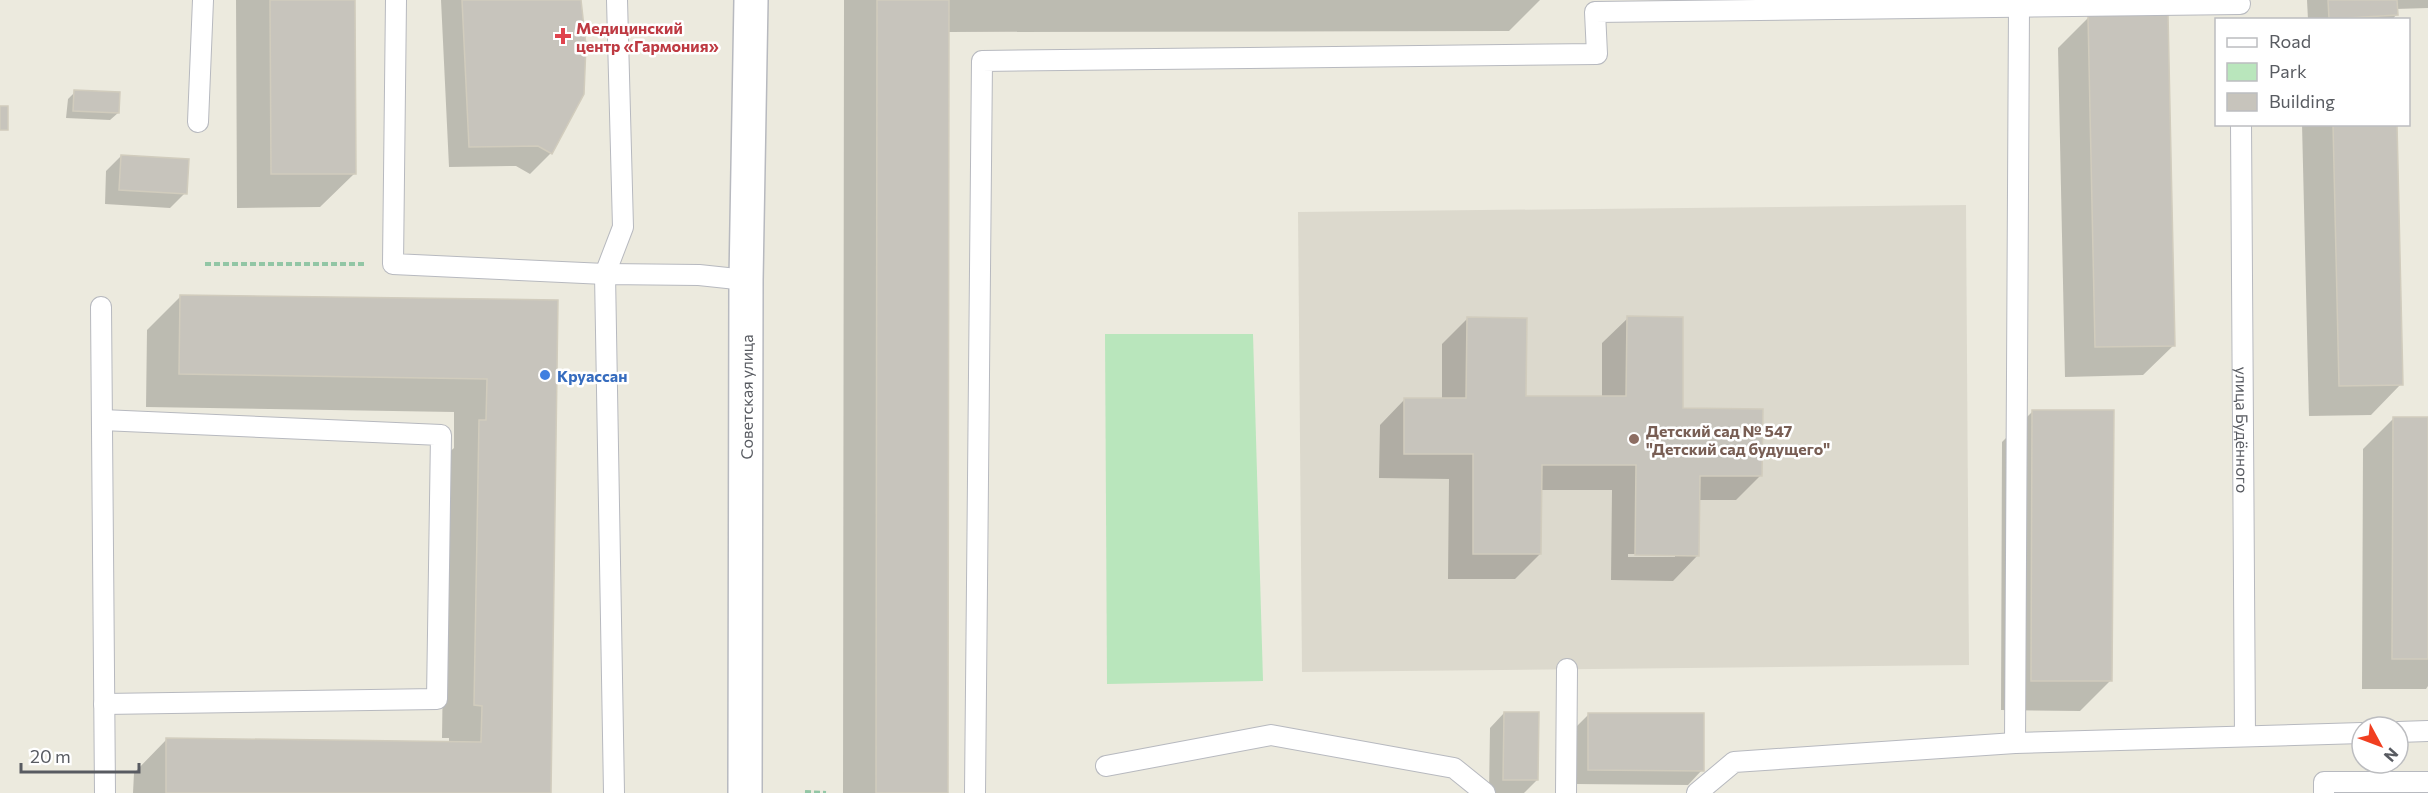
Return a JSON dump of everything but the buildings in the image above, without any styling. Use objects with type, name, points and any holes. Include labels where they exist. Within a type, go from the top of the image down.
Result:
[{"type":"street","name":"Советская улица","points":[[745,793],[746,280],[751,0]]},
{"type":"lane","points":[[198,122],[204,0]]},
{"type":"lane","points":[[396,0],[393,264],[699,276],[746,280]]},
{"type":"lane","points":[[614,793],[605,274],[623,227],[617,0]]},
{"type":"lane","points":[[975,793],[982,61],[1597,54],[1595,12],[2019,6],[2240,8]]},
{"type":"lane","points":[[2014,743],[2019,6]]},
{"type":"lane","name":"улица Будённого","points":[[2241,126],[2245,736]]},
{"type":"lane","points":[[101,307],[105,793]]},
{"type":"lane","points":[[102,420],[441,435],[437,699],[104,704]]},
{"type":"lane","points":[[1566,793],[1567,669]]},
{"type":"lane","points":[[2410,732],[2428,731]]},
{"type":"lane","points":[[1703,791],[1734,762],[2014,743],[2350,733]]},
{"type":"lane","points":[[1106,766],[1271,735],[1454,768],[1485,793]]},
{"type":"lane","points":[[2324,793],[2324,782],[2428,782]]},
{"type":"path","points":[[205,264],[393,264]]},
{"type":"path","points":[[805,792],[826,793]]},
{"type":"shaded area","name":"Детский сад № 547 \"Детский сад будущего\"","points":[[1966,205],[1969,665],[1302,672],[1298,212]]},
{"type":"green space","points":[[1105,334],[1253,334],[1263,681],[1107,684]]},
{"type":"place","name":"Медицинский центр «Гармония»","points":[[563,36]]},
{"type":"place","name":"Круассан","points":[[545,375]]},
{"type":"place","name":"Детский сад № 547 \"Детский сад будущего\"","points":[[1634,439]]}]
